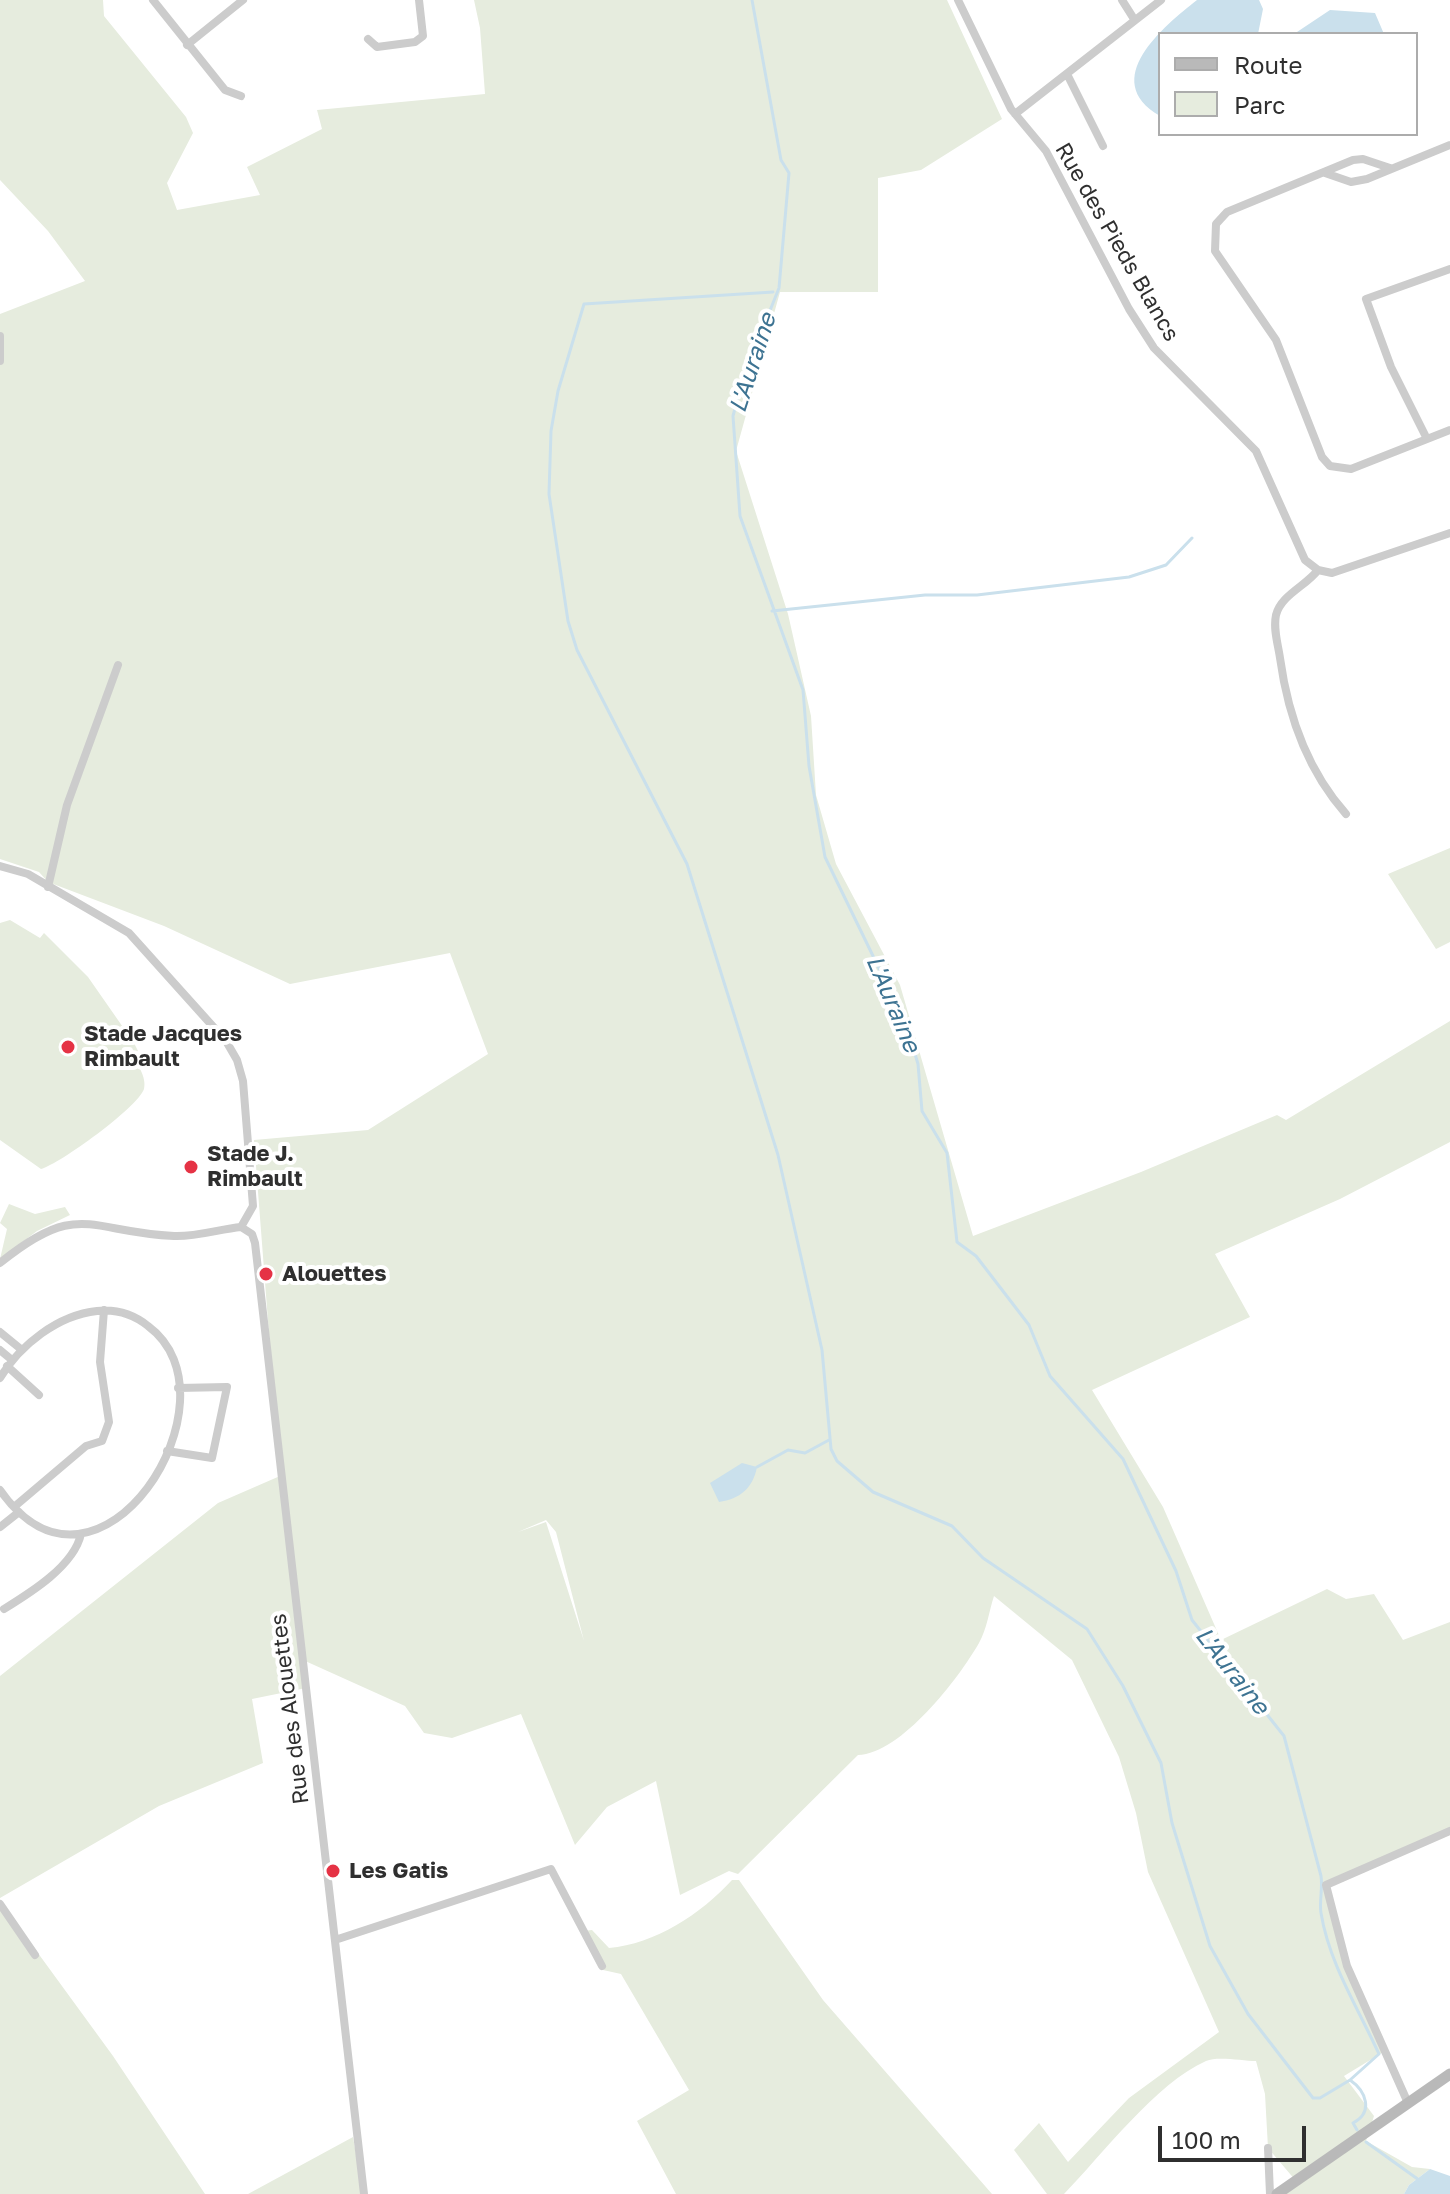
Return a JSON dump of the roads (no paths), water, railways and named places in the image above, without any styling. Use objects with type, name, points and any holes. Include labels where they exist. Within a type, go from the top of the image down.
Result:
[{"type":"main road","points":[[1277,2194],[1450,2074]]},
{"type":"street","points":[[153,0],[225,90],[241,96]]},
{"type":"street","points":[[187,45],[243,0]]},
{"type":"street","points":[[368,39],[377,47],[415,42],[423,36],[419,0]]},
{"type":"street","name":"Rue des Pieds Blancs","points":[[958,0],[1015,114],[1046,151],[1154,348],[1256,451],[1298,548],[1318,570]]},
{"type":"street","points":[[1122,0],[1134,19]]},
{"type":"street","points":[[1015,114],[1161,0]]},
{"type":"street","points":[[1067,74],[1103,146]]},
{"type":"street","points":[[1325,173],[1351,182],[1450,145]]},
{"type":"street","points":[[1390,168],[1363,159],[1227,212],[1216,224],[1215,251],[1276,340],[1322,457],[1330,466],[1351,469],[1450,430]]},
{"type":"street","points":[[1427,439],[1391,367],[1366,299],[1450,269]]},
{"type":"street","points":[[0,336],[0,361]]},
{"type":"street","points":[[1346,814],[1324,786],[1298,736],[1282,677],[1275,629],[1281,604],[1318,570],[1341,571],[1450,533]]},
{"type":"street","points":[[48,887],[67,805],[118,665]]},
{"type":"street","points":[[0,866],[28,874],[92,908],[129,933],[184,991],[237,1060],[243,1081],[253,1206],[241,1227],[175,1237],[68,1223],[34,1237],[0,1263]]},
{"type":"street","name":"Rue des Alouettes","points":[[241,1227],[252,1234],[255,1243],[364,2194]]},
{"type":"street","points":[[0,1527],[86,1446],[102,1441],[109,1430],[100,1362],[104,1310]]},
{"type":"street","points":[[0,1378],[22,1350],[70,1317],[104,1310],[123,1312],[156,1331],[174,1360],[178,1417],[149,1490],[107,1526],[81,1534],[49,1530],[16,1510],[0,1490]]},
{"type":"street","points":[[0,1332],[22,1350]]},
{"type":"street","points":[[0,1350],[39,1395]]},
{"type":"street","points":[[167,1451],[212,1458],[227,1387],[178,1388]]},
{"type":"street","points":[[4,1609],[30,1593],[66,1561],[81,1534]]},
{"type":"street","points":[[1408,2103],[1347,1966],[1326,1885],[1450,1831]]},
{"type":"street","points":[[335,1940],[551,1869],[602,1966]]},
{"type":"street","points":[[0,1904],[35,1955]]},
{"type":"street","points":[[1268,2148],[1270,2194]]},
{"type":"water","points":[[1197,0],[1259,0],[1263,9],[1258,32],[1161,32]]},
{"type":"water","points":[[1330,10],[1375,13],[1383,32],[1297,32]]},
{"type":"water","points":[[1158,35],[1158,114],[1142,102],[1135,86],[1136,70]]},
{"type":"water","points":[[742,1463],[757,1467],[749,1487],[733,1498],[719,1502],[710,1483]]},
{"type":"water","points":[[1430,2169],[1450,2176],[1450,2194],[1404,2194],[1409,2185]]},
{"type":"waterway","name":"L'Auraine","points":[[752,0],[781,160],[789,173],[779,288],[743,378],[733,416],[740,516],[803,690],[809,766],[825,857],[906,1024],[918,1064],[922,1111],[947,1153],[957,1242],[976,1256],[1029,1325],[1050,1376],[1123,1459],[1176,1571],[1192,1620],[1284,1736],[1321,1876],[1321,1909],[1330,1950],[1379,2054],[1350,2080],[1360,2090],[1365,2102],[1364,2113],[1353,2123],[1357,2130]]},
{"type":"waterway","points":[[773,292],[584,304],[558,391],[551,431],[549,494],[568,621],[577,650],[687,864],[778,1155],[822,1350],[831,1449],[837,1461],[873,1492],[952,1526],[983,1558],[1087,1629],[1123,1686],[1161,1763],[1172,1823],[1210,1946],[1248,2014],[1313,2098],[1320,2098],[1350,2080]]},
{"type":"waterway","points":[[772,611],[925,595],[977,595],[1129,577],[1166,565],[1192,538]]},
{"type":"waterway","points":[[757,1467],[788,1450],[805,1453],[829,1440]]},
{"type":"waterway","name":"L'Auraine","points":[[1366,2142],[1419,2180]]},
{"type":"place","name":"Stade Jacques Rimbault","points":[[68,1047]]},
{"type":"place","name":"Stade J. Rimbault","points":[[191,1167]]},
{"type":"place","name":"Alouettes","points":[[266,1274]]},
{"type":"place","name":"Les Gatis","points":[[333,1871]]}]
